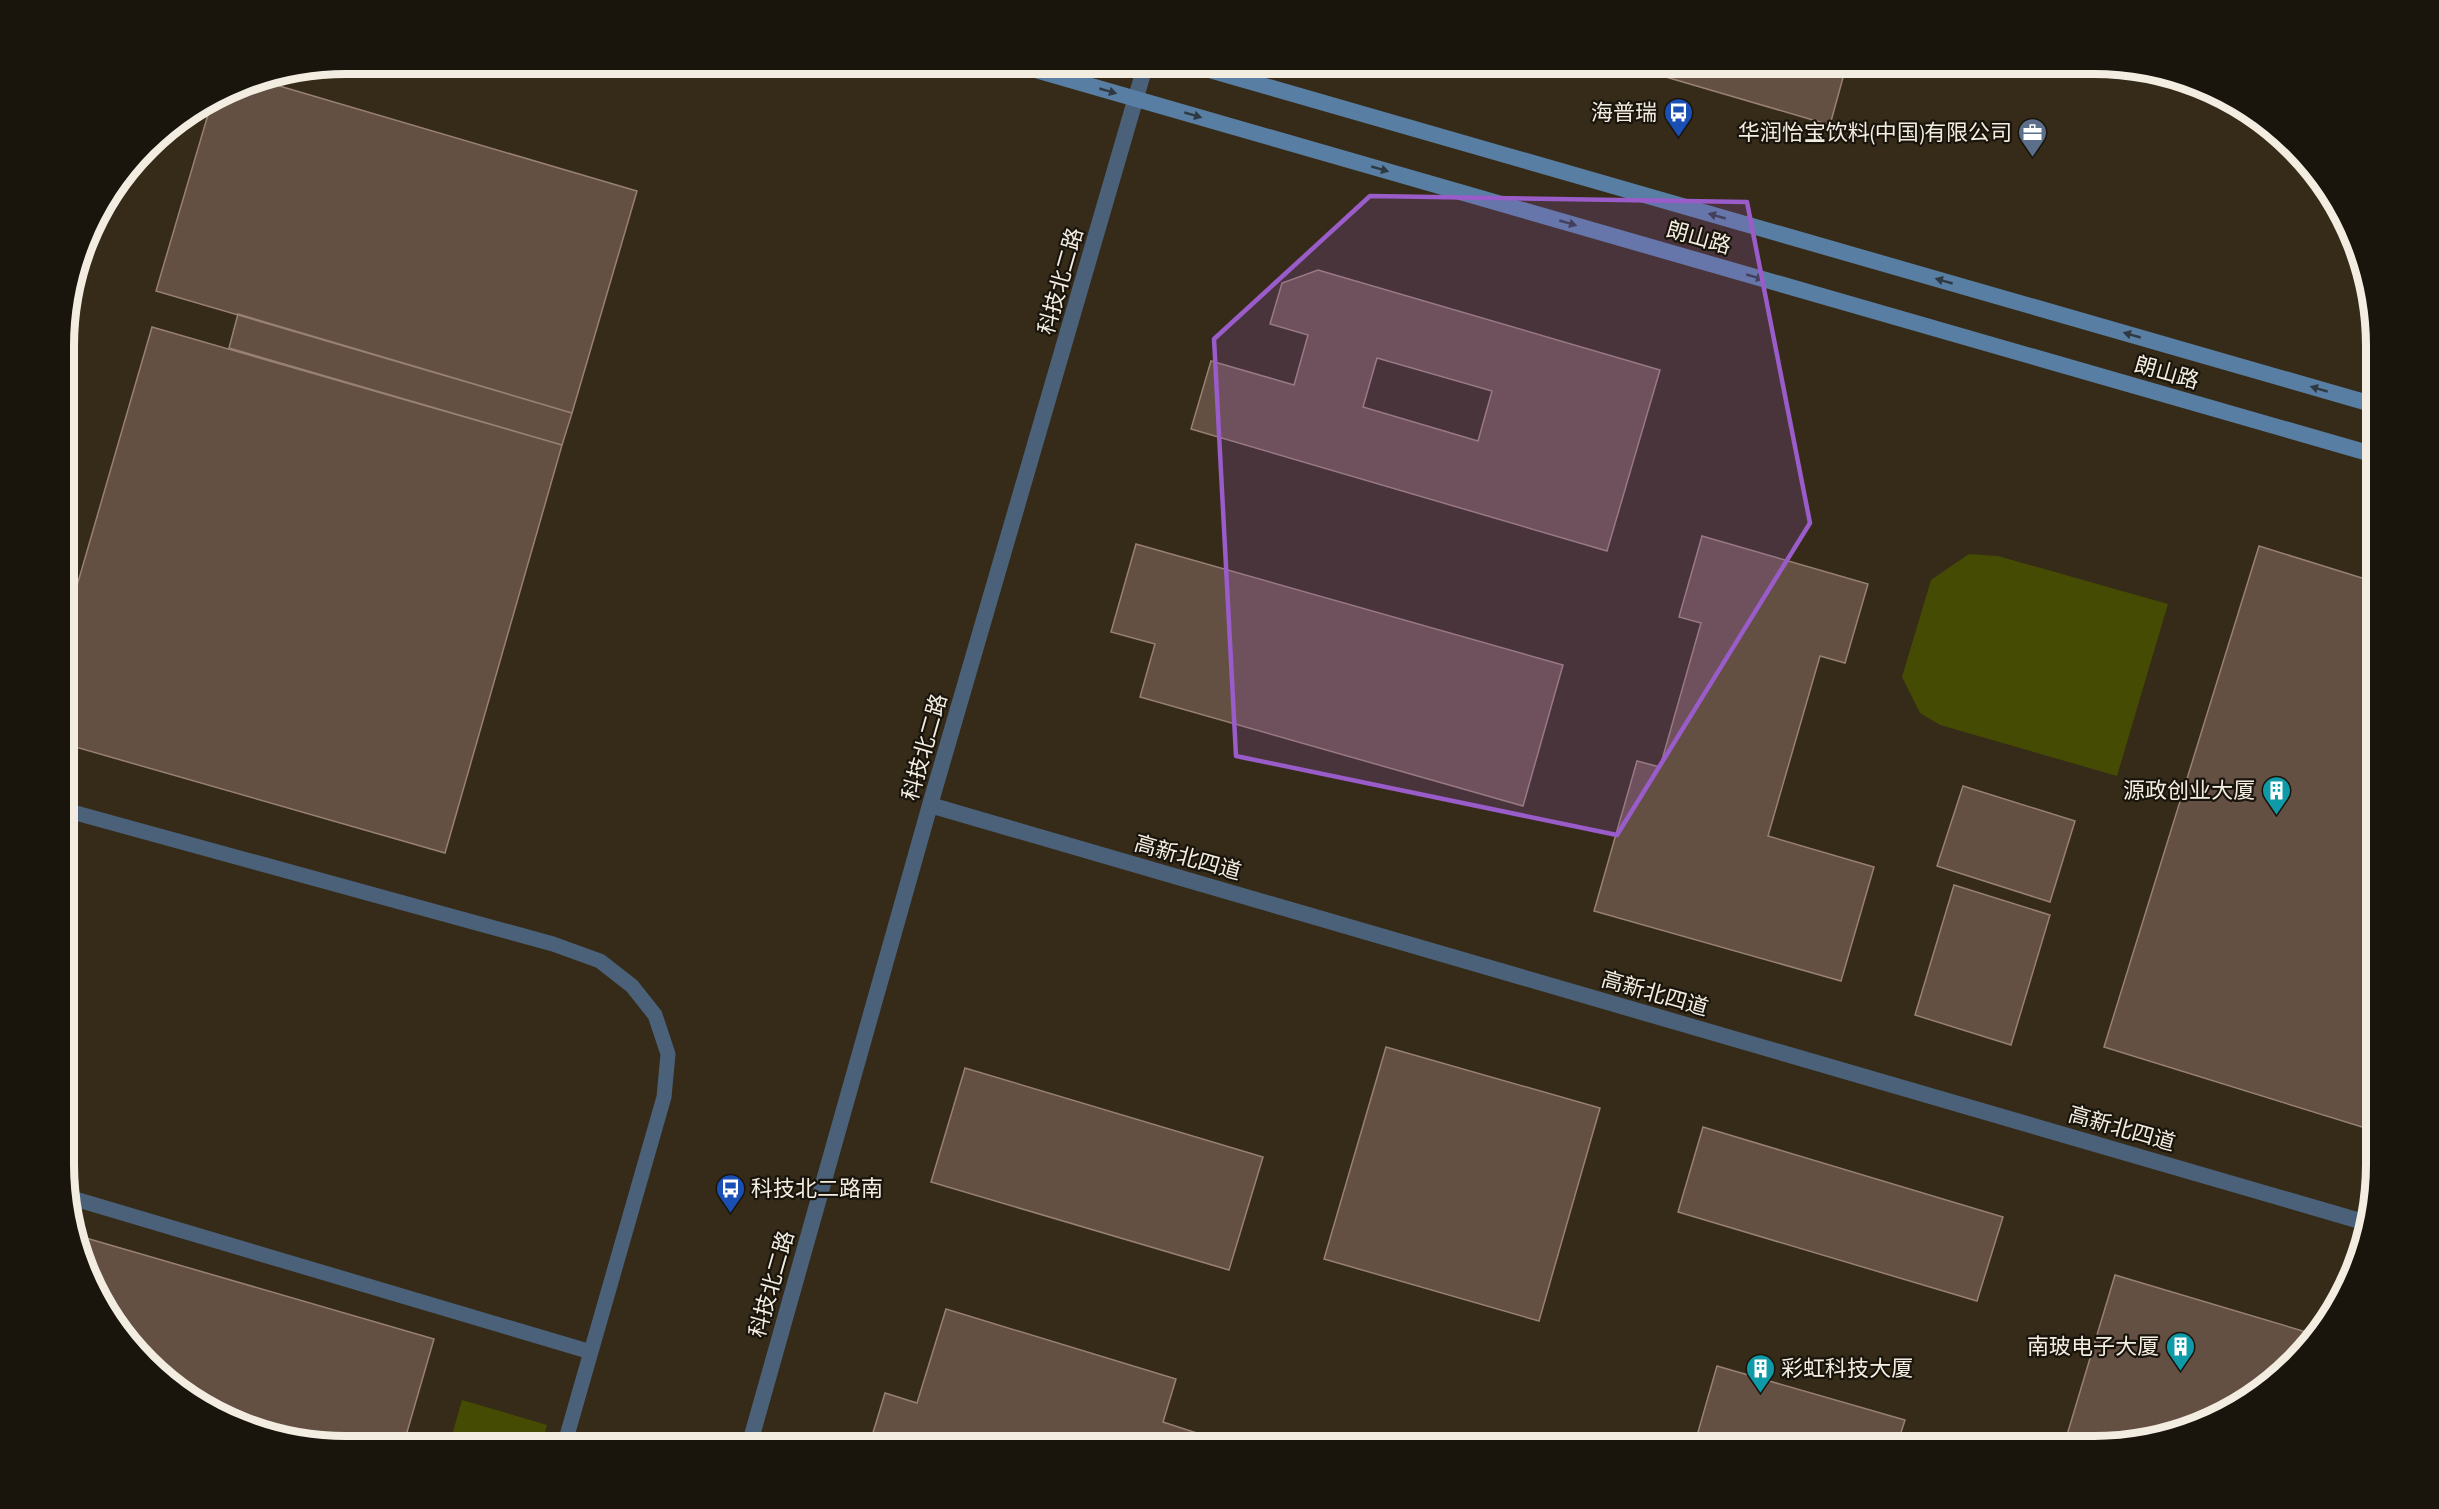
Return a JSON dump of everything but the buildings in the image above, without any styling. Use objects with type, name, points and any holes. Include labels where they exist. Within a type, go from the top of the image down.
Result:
[{"type":"main road","name":"朗山路","points":[[1049,74],[2366,452]]},
{"type":"main road","name":"朗山路","points":[[1223,74],[2366,402]]},
{"type":"street","name":"科技北二路","points":[[752,1436],[930,805],[1143,74]]},
{"type":"street","name":"高新北四道","points":[[930,805],[2359,1221]]},
{"type":"lane","points":[[74,812],[553,944],[600,961],[632,986],[656,1015],[668,1054],[664,1097],[567,1436]]},
{"type":"lane","points":[[76,1199],[591,1352]]},
{"type":"highlighted area","points":[[1370,196],[1747,202],[1810,523],[1617,835],[1236,756],[1214,339]]},
{"type":"green space","points":[[1969,554],[1998,556],[2168,604],[2117,776],[1940,725],[1920,713],[1902,677],[1931,580]]},
{"type":"green space","points":[[462,1400],[547,1425],[544,1436],[452,1436]]},
{"type":"place","name":"海普瑞","points":[[1678,138]]},
{"type":"place","name":"华润怡宝饮料(中国)有限公司","points":[[2033,158]]},
{"type":"place","name":"源政创业大厦","points":[[2276,816]]},
{"type":"place","name":"科技北二路南","points":[[730,1214]]},
{"type":"place","name":"南玻电子大厦","points":[[2180,1372]]},
{"type":"place","name":"彩虹科技大厦","points":[[1760,1394]]}]
